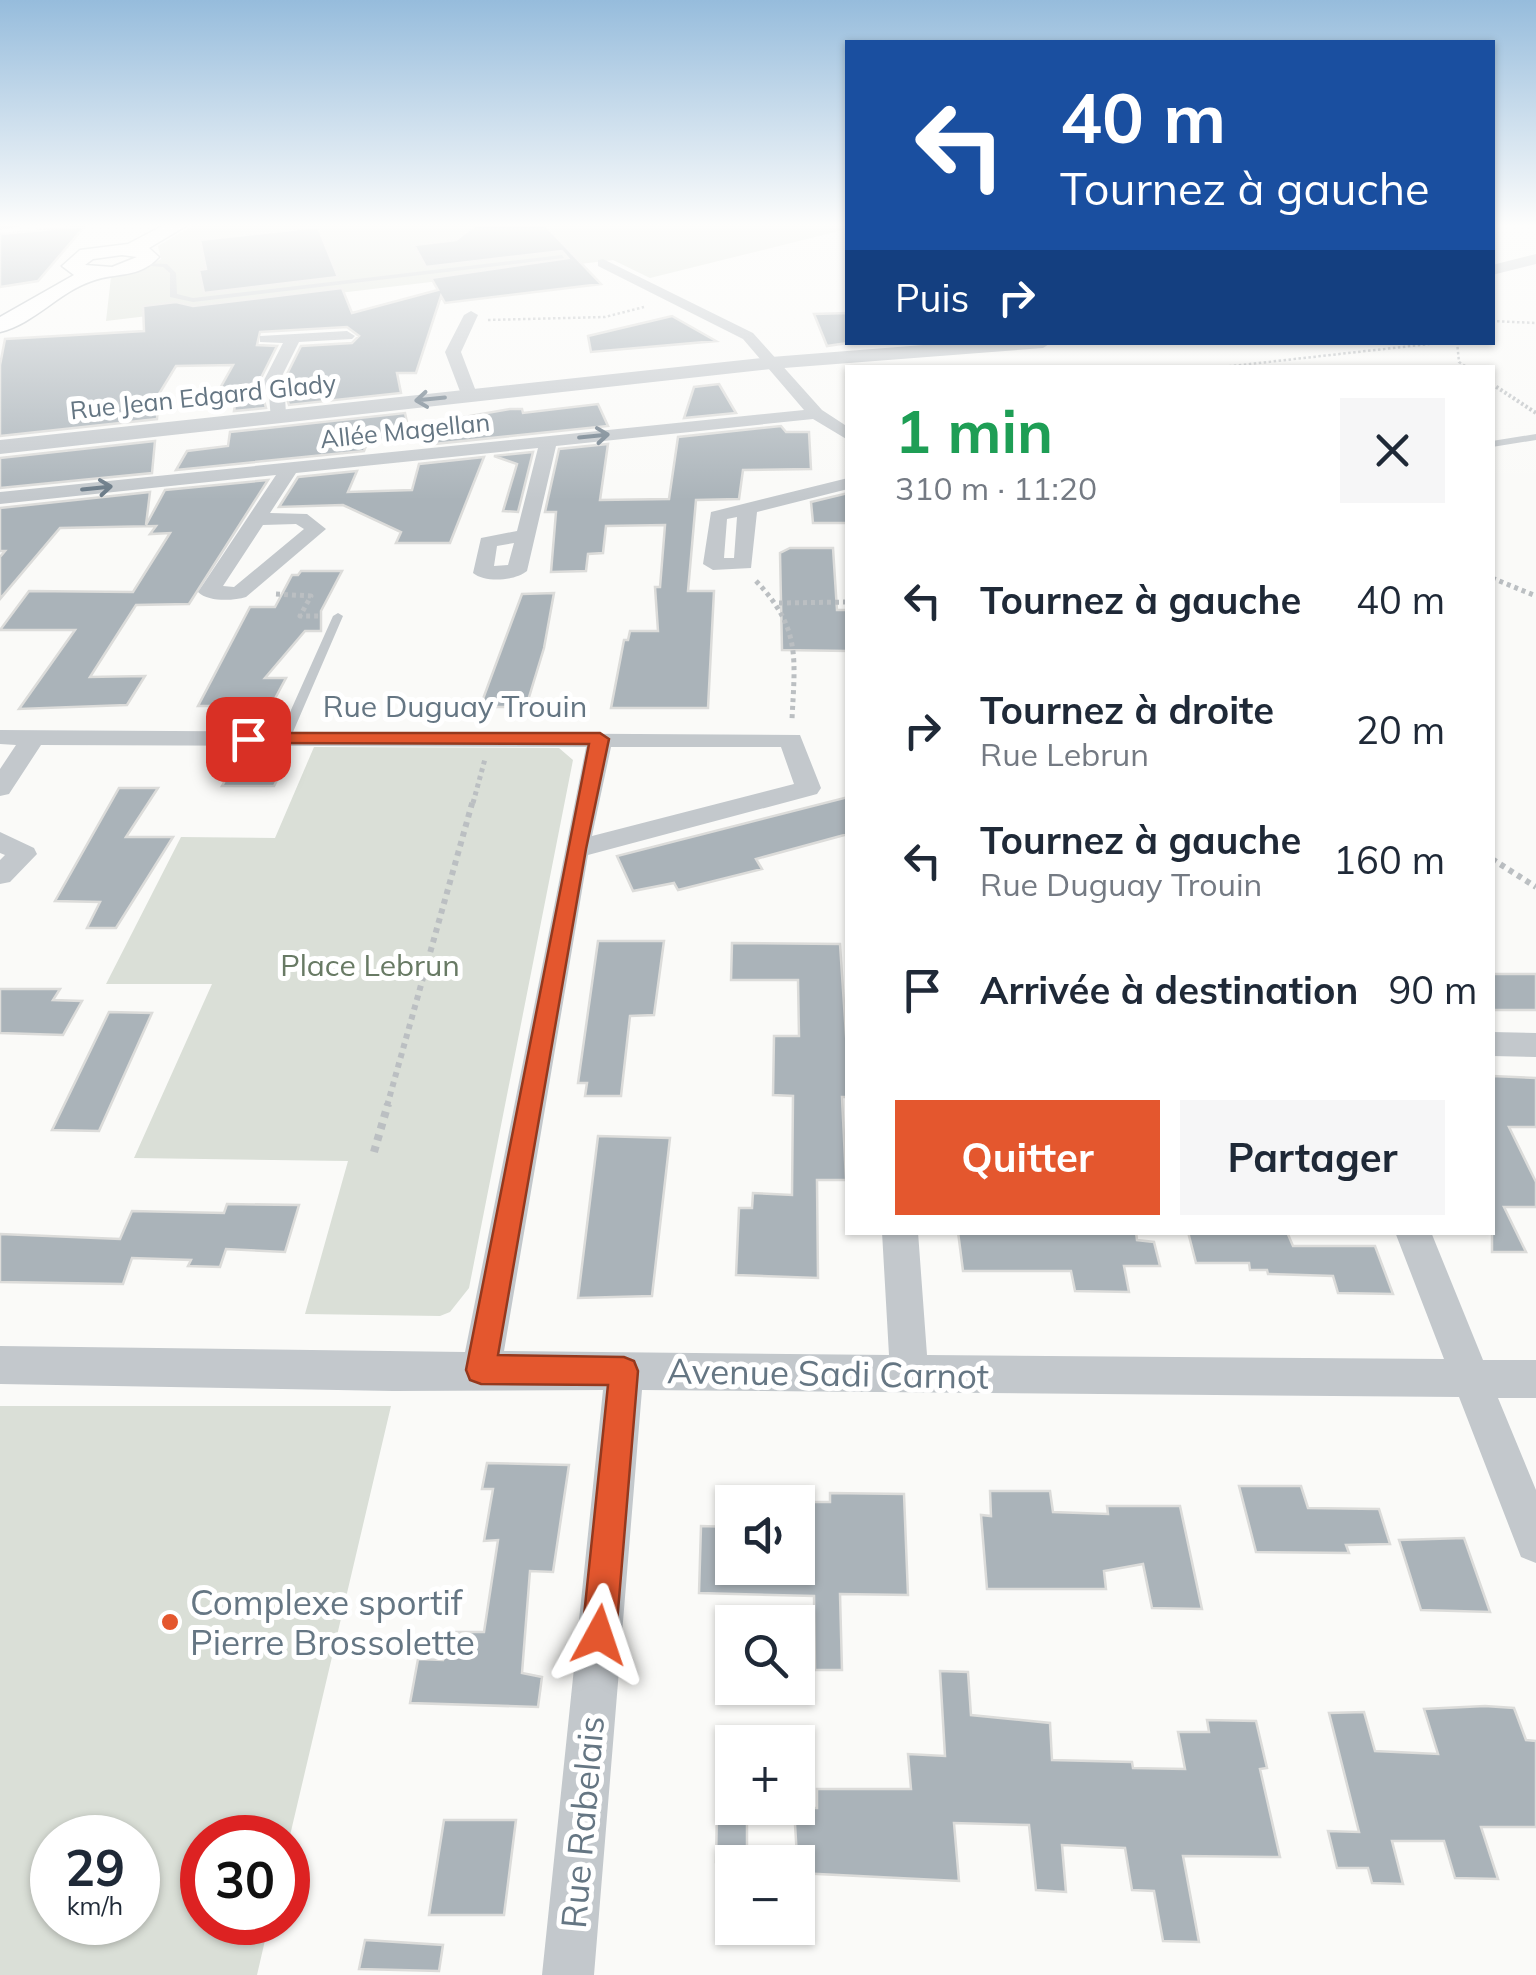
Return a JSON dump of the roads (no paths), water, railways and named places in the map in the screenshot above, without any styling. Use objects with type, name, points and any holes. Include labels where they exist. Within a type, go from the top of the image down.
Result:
[{"type":"street","points":[[706,315],[748,336],[816,414],[845,433]]},
{"type":"street","points":[[469,318],[454,352],[469,394]]},
{"type":"street","points":[[265,339],[347,336]]},
{"type":"street","points":[[276,416],[277,395],[270,384],[294,338]]},
{"type":"street","name":"Rue Jean Edgard Glady","points":[[0,447],[770,363],[1005,345]]},
{"type":"street","name":"Allée Magellan","points":[[0,498],[816,414]]},
{"type":"street","points":[[526,536],[549,440]]},
{"type":"street","points":[[254,519],[300,518],[316,528],[239,593],[209,592],[254,519],[290,468]]},
{"type":"street","points":[[748,510],[744,564],[713,564],[718,516],[845,484]]},
{"type":"street","name":"Rue Duguay Trouin","points":[[0,737],[791,740],[808,788],[576,849]]},
{"type":"street","points":[[0,788],[32,739]]},
{"type":"street","points":[[481,1370],[576,849],[600,739]]},
{"type":"street","points":[[0,841],[24,854],[0,875]]},
{"type":"street","points":[[1495,1044],[1536,1045]]},
{"type":"street","points":[[900,1235],[910,1374]]},
{"type":"street","points":[[1413,1235],[1536,1542]]},
{"type":"street","name":"Avenue Sadi Carnot","points":[[0,1365],[393,1372],[1536,1379]]},
{"type":"street","name":"Rue Rabelais","points":[[568,1975],[624,1371]]},
{"type":"lane","points":[[1495,444],[1536,437]]},
{"type":"lane","points":[[284,739],[338,616]]},
{"type":"place","name":"Complexe sportif Pierre Brossolette","points":[[170,1622]]},
{"type":"park label","name":"Place Lebrun","points":[[370,965]]}]
